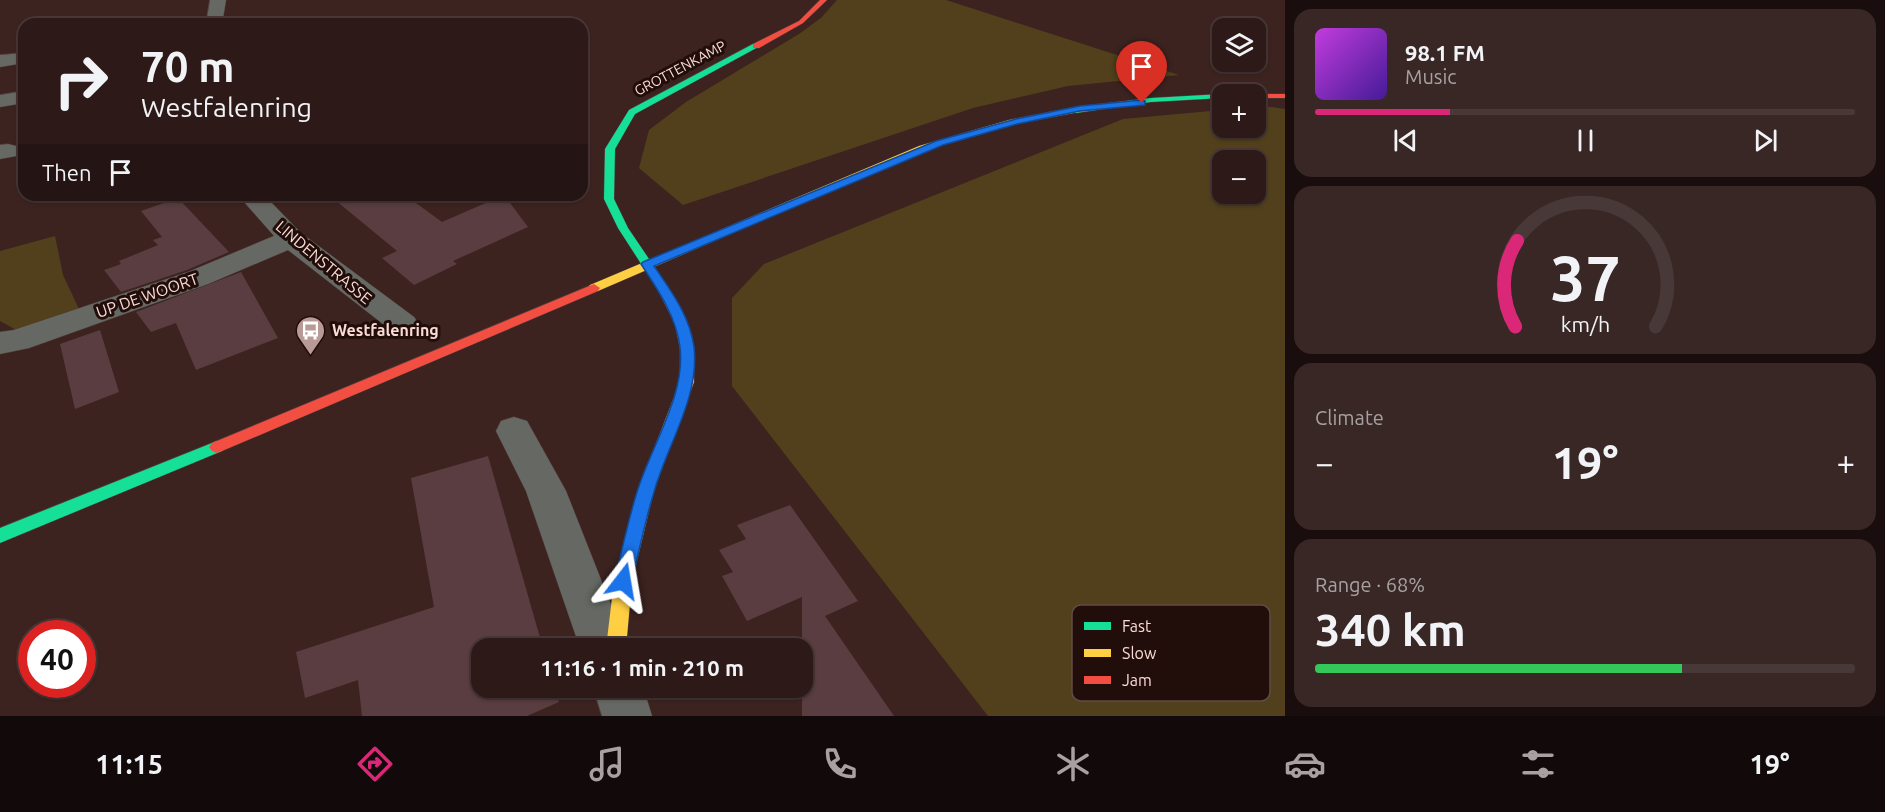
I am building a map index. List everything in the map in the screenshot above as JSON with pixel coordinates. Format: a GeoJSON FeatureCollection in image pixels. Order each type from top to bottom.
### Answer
{"type":"FeatureCollection","features":[{"type":"Feature","properties":{"kind":"main road","name":"GROTTENKAMP"},"geometry":{"type":"LineString","coordinates":[[617,638],[623,581],[646,490],[687,382],[687,348],[681,324],[672,303],[623,228],[609,200],[610,149],[632,112],[801,22],[824,0]]}},
{"type":"Feature","properties":{"kind":"main road"},"geometry":{"type":"LineString","coordinates":[[1266,96],[1285,96]]}},
{"type":"Feature","properties":{"kind":"main road"},"geometry":{"type":"LineString","coordinates":[[0,536],[328,402],[647,264],[939,143],[1016,121],[1080,109],[1212,97]]}},
{"type":"Feature","properties":{"kind":"street"},"geometry":{"type":"LineString","coordinates":[[215,18],[218,0]]}},
{"type":"Feature","properties":{"kind":"street"},"geometry":{"type":"LineString","coordinates":[[0,61],[18,59]]}},
{"type":"Feature","properties":{"kind":"street"},"geometry":{"type":"LineString","coordinates":[[0,101],[18,98]]}},
{"type":"Feature","properties":{"kind":"street","name":"LINDENSTRASSE"},"geometry":{"type":"LineString","coordinates":[[256,201],[291,239],[403,324]]}},
{"type":"Feature","properties":{"kind":"street","name":"UP DE WOORT"},"geometry":{"type":"LineString","coordinates":[[0,343],[18,340],[198,278],[291,239]]}},
{"type":"Feature","properties":{"kind":"street"},"geometry":{"type":"LineString","coordinates":[[514,432],[546,491],[600,638]]}},
{"type":"Feature","properties":{"kind":"street"},"geometry":{"type":"LineString","coordinates":[[621,698],[627,716]]}},
{"type":"Feature","properties":{"kind":"shaded area"},"geometry":{"type":"Polygon","coordinates":[[[837,0],[946,0],[1179,75],[1068,86],[973,108],[683,205],[639,168],[649,130],[686,102],[799,34],[821,18],[837,0]]]}},
{"type":"Feature","properties":{"kind":"shaded area"},"geometry":{"type":"Polygon","coordinates":[[[1266,106],[1285,109],[1285,716],[988,716],[732,386],[732,298],[764,264],[1123,119],[1212,111],[1212,138],[1266,138],[1266,106]]]}},
{"type":"Feature","properties":{"kind":"shaded area"},"geometry":{"type":"Polygon","coordinates":[[[55,236],[63,275],[79,309],[18,331],[0,321],[0,251],[55,236]]]}},
{"type":"Feature","properties":{"kind":"building"},"geometry":{"type":"Polygon","coordinates":[[[169,201],[181,201],[229,252],[187,270],[121,292],[104,270],[121,264],[119,261],[158,245],[153,240],[162,237],[141,211],[169,201]]]}},
{"type":"Feature","properties":{"kind":"building"},"geometry":{"type":"Polygon","coordinates":[[[336,201],[413,201],[442,222],[490,201],[508,201],[528,227],[453,261],[457,264],[414,285],[382,258],[397,251],[336,201]]]}},
{"type":"Feature","properties":{"kind":"building"},"geometry":{"type":"Polygon","coordinates":[[[241,272],[278,338],[196,370],[176,323],[151,332],[136,312],[241,272]]]}},
{"type":"Feature","properties":{"kind":"building"},"geometry":{"type":"Polygon","coordinates":[[[100,330],[119,392],[75,409],[60,344],[100,330]]]}},
{"type":"Feature","properties":{"kind":"building"},"geometry":{"type":"Polygon","coordinates":[[[488,456],[540,638],[471,638],[471,698],[558,698],[559,702],[527,716],[362,716],[358,680],[305,698],[296,652],[434,607],[411,478],[488,456]]]}},
{"type":"Feature","properties":{"kind":"building"},"geometry":{"type":"Polygon","coordinates":[[[790,505],[858,601],[825,616],[894,716],[802,716],[802,698],[813,698],[813,638],[802,638],[802,597],[747,621],[722,576],[733,572],[719,550],[746,539],[737,525],[790,505]]]}},
{"type":"Feature","properties":{"kind":"traffic: fast"},"geometry":{"type":"LineString","coordinates":[[664,290],[623,228],[609,199],[610,149],[632,112],[756,46]]}},
{"type":"Feature","properties":{"kind":"traffic: fast"},"geometry":{"type":"LineString","coordinates":[[1076,110],[1151,100],[1212,97]]}},
{"type":"Feature","properties":{"kind":"traffic: fast"},"geometry":{"type":"LineString","coordinates":[[0,536],[217,447]]}},
{"type":"Feature","properties":{"kind":"traffic: slow"},"geometry":{"type":"LineString","coordinates":[[594,288],[922,148],[1009,123],[1076,110]]}},
{"type":"Feature","properties":{"kind":"traffic: slow"},"geometry":{"type":"LineString","coordinates":[[617,638],[623,581],[646,490],[687,382],[687,348],[681,324],[664,290]]}},
{"type":"Feature","properties":{"kind":"traffic: jam"},"geometry":{"type":"LineString","coordinates":[[756,46],[801,22],[824,0]]}},
{"type":"Feature","properties":{"kind":"traffic: jam"},"geometry":{"type":"LineString","coordinates":[[1266,96],[1285,96]]}},
{"type":"Feature","properties":{"kind":"traffic: jam"},"geometry":{"type":"LineString","coordinates":[[217,447],[594,288]]}},
{"type":"Feature","properties":{"kind":"place","name":"Westfalenring"},"geometry":{"type":"Point","coordinates":[311,356]}},
{"type":"Feature","properties":{"kind":"route"},"geometry":{"type":"LineString","coordinates":[[623,581],[646,490],[687,382],[687,348],[681,324],[672,303],[647,264],[939,143],[1016,121],[1080,109],[1142,103]]}}]}
